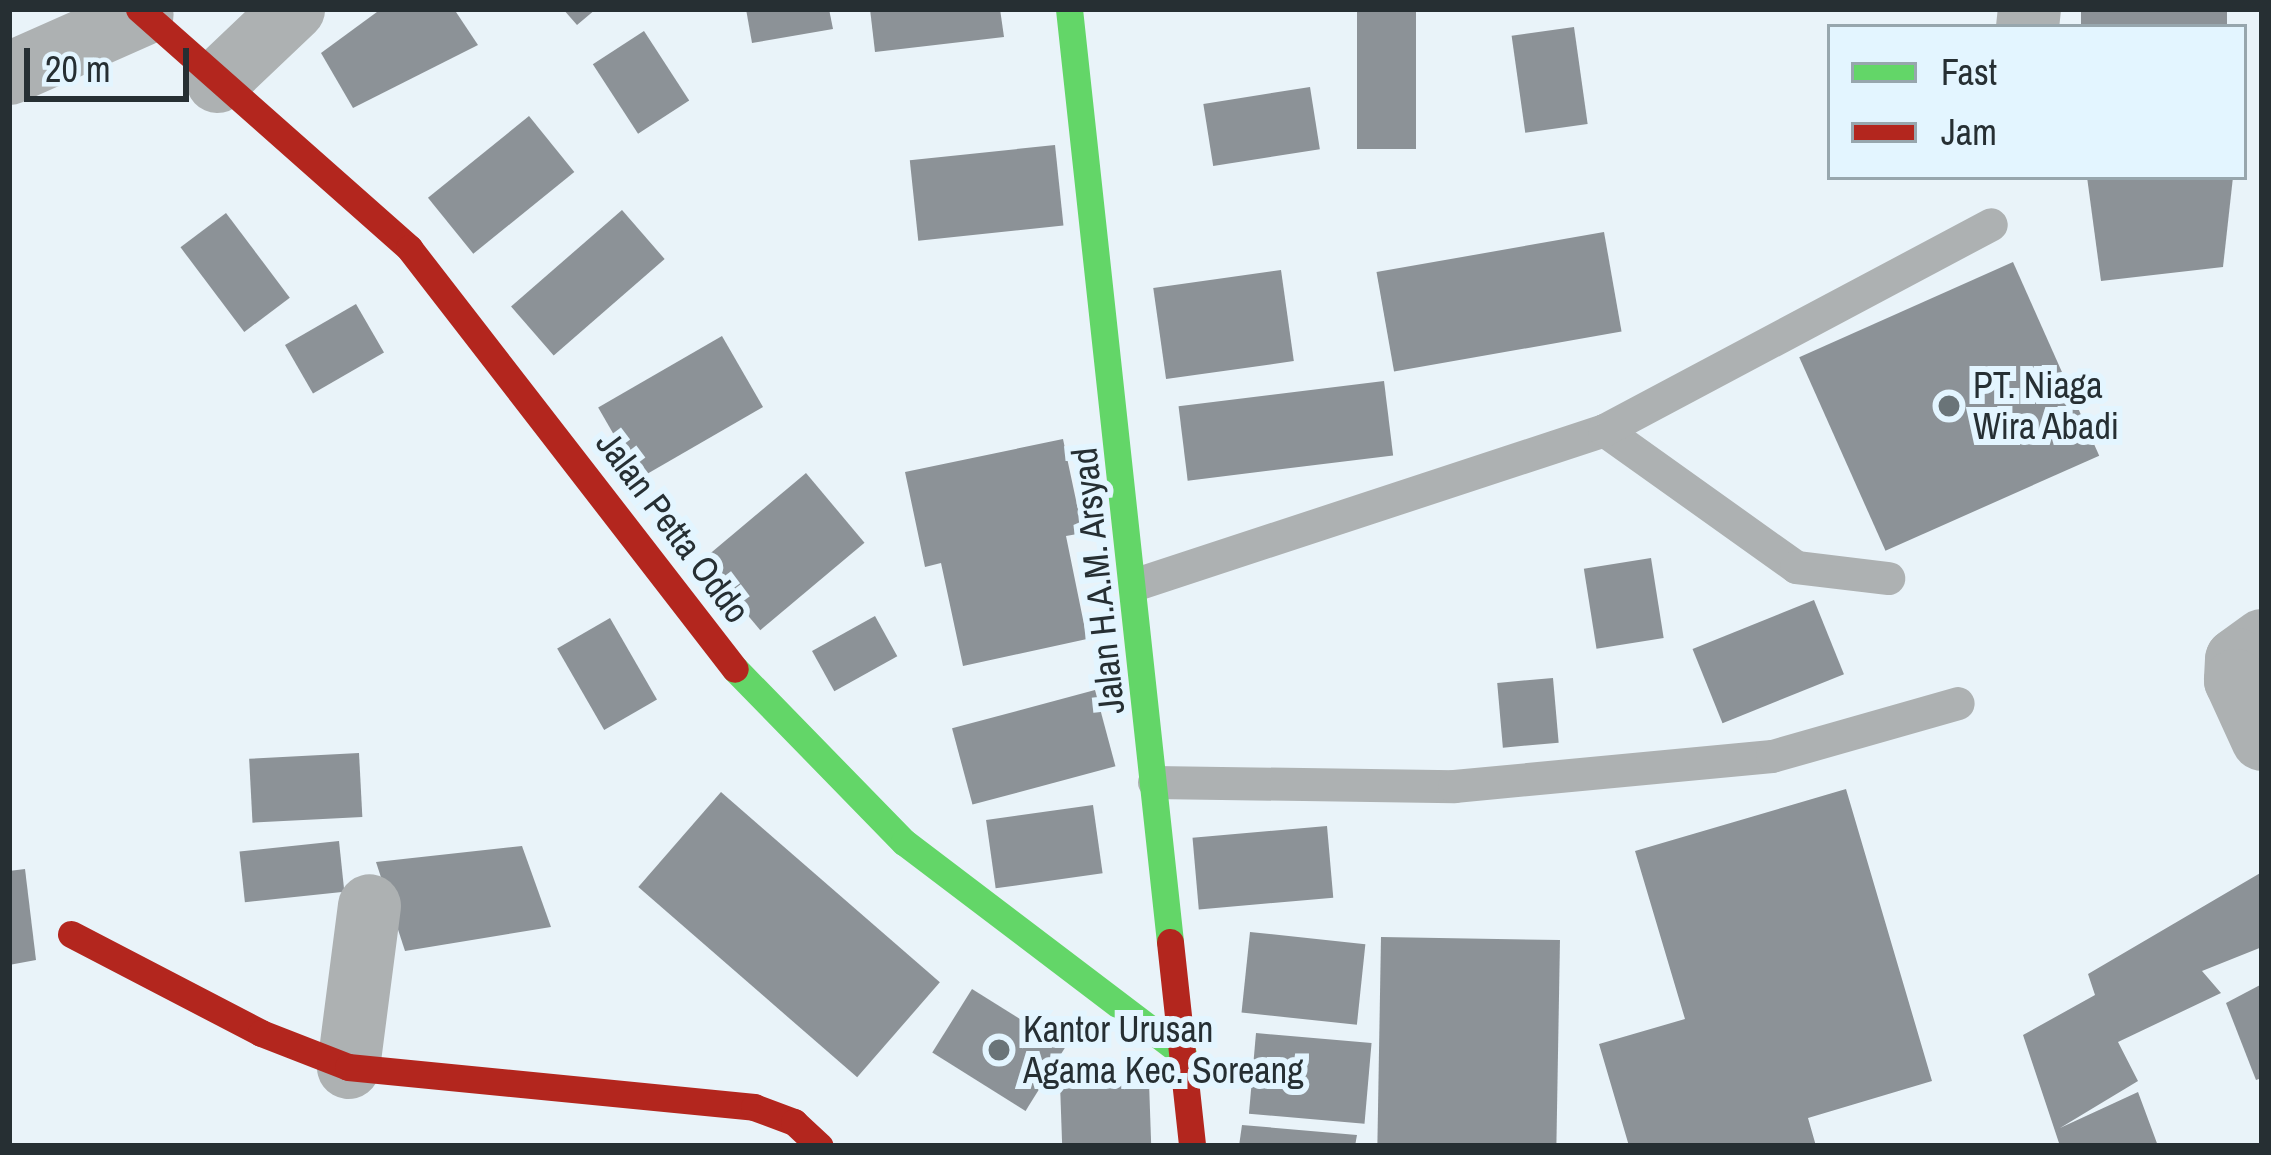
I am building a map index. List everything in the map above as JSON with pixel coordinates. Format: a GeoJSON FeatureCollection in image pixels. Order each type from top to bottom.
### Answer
{"type":"FeatureCollection","features":[{"type":"Feature","properties":{"kind":"main road","name":"Jalan H.A.M. Arsyad"},"geometry":{"type":"LineString","coordinates":[[1069,9],[1136,584],[1192,1146]]}},
{"type":"Feature","properties":{"kind":"main road","name":"Jalan Petta Oddo"},"geometry":{"type":"LineString","coordinates":[[141,12],[409,248],[741,676],[904,842],[1183,1054]]}},
{"type":"Feature","properties":{"kind":"main road"},"geometry":{"type":"LineString","coordinates":[[71,934],[261,1033],[348,1067],[754,1107],[794,1122],[820,1146]]}},
{"type":"Feature","properties":{"kind":"street"},"geometry":{"type":"LineString","coordinates":[[217,81],[293,9]]}},
{"type":"Feature","properties":{"kind":"street"},"geometry":{"type":"LineString","coordinates":[[9,73],[141,12]]}},
{"type":"Feature","properties":{"kind":"street"},"geometry":{"type":"LineString","coordinates":[[2262,640],[2236,659],[2236,680],[2262,740]]}},
{"type":"Feature","properties":{"kind":"street"},"geometry":{"type":"LineString","coordinates":[[348,1067],[369,905]]}},
{"type":"Feature","properties":{"kind":"lane"},"geometry":{"type":"LineString","coordinates":[[1136,584],[1604,430],[1991,224]]}},
{"type":"Feature","properties":{"kind":"lane"},"geometry":{"type":"LineString","coordinates":[[1604,430],[1796,567],[1888,578]]}},
{"type":"Feature","properties":{"kind":"lane"},"geometry":{"type":"LineString","coordinates":[[1154,782],[1454,786],[1772,756],[1958,704]]}},
{"type":"Feature","properties":{"kind":"building"},"geometry":{"type":"Polygon","coordinates":[[[381,9],[454,9],[478,45],[353,108],[321,53],[381,9]]]}},
{"type":"Feature","properties":{"kind":"building"},"geometry":{"type":"Polygon","coordinates":[[[563,9],[596,9],[577,25],[563,9]]]}},
{"type":"Feature","properties":{"kind":"building"},"geometry":{"type":"Polygon","coordinates":[[[746,9],[829,9],[833,29],[752,43],[746,9]]]}},
{"type":"Feature","properties":{"kind":"building"},"geometry":{"type":"Polygon","coordinates":[[[870,9],[1000,9],[1004,37],[875,52],[870,9]]]}},
{"type":"Feature","properties":{"kind":"building"},"geometry":{"type":"Polygon","coordinates":[[[1357,9],[1416,9],[1416,149],[1357,149],[1357,9]]]}},
{"type":"Feature","properties":{"kind":"building"},"geometry":{"type":"Polygon","coordinates":[[[2081,9],[2227,9],[2227,24],[2081,24],[2081,9]]]}},
{"type":"Feature","properties":{"kind":"building"},"geometry":{"type":"Polygon","coordinates":[[[1574,27],[1588,124],[1525,133],[1512,36],[1574,27]]]}},
{"type":"Feature","properties":{"kind":"building"},"geometry":{"type":"Polygon","coordinates":[[[644,31],[689,101],[638,134],[593,64],[644,31]]]}},
{"type":"Feature","properties":{"kind":"building"},"geometry":{"type":"Polygon","coordinates":[[[1310,87],[1320,149],[1213,166],[1203,104],[1310,87]]]}},
{"type":"Feature","properties":{"kind":"building"},"geometry":{"type":"Polygon","coordinates":[[[529,116],[574,172],[473,254],[428,198],[529,116]]]}},
{"type":"Feature","properties":{"kind":"building"},"geometry":{"type":"Polygon","coordinates":[[[1055,145],[1063,226],[918,241],[910,160],[1055,145]]]}},
{"type":"Feature","properties":{"kind":"building"},"geometry":{"type":"Polygon","coordinates":[[[2087,180],[2233,180],[2223,267],[2101,281],[2087,180]]]}},
{"type":"Feature","properties":{"kind":"building"},"geometry":{"type":"Polygon","coordinates":[[[622,210],[665,259],[554,355],[511,306],[622,210]]]}},
{"type":"Feature","properties":{"kind":"building"},"geometry":{"type":"Polygon","coordinates":[[[226,213],[290,298],[244,332],[180,247],[226,213]]]}},
{"type":"Feature","properties":{"kind":"building"},"geometry":{"type":"Polygon","coordinates":[[[1604,232],[1622,331],[1394,372],[1377,272],[1604,232]]]}},
{"type":"Feature","properties":{"kind":"building","name":"PT. Niaga Wira Abadi"},"geometry":{"type":"Polygon","coordinates":[[[2013,262],[2099,456],[1885,551],[1799,357],[2013,262]]]}},
{"type":"Feature","properties":{"kind":"building"},"geometry":{"type":"Polygon","coordinates":[[[1281,270],[1294,361],[1166,379],[1153,288],[1281,270]]]}},
{"type":"Feature","properties":{"kind":"building"},"geometry":{"type":"Polygon","coordinates":[[[356,304],[384,352],[313,393],[285,345],[356,304]]]}},
{"type":"Feature","properties":{"kind":"building"},"geometry":{"type":"Polygon","coordinates":[[[722,336],[763,407],[639,479],[598,408],[722,336]]]}},
{"type":"Feature","properties":{"kind":"building"},"geometry":{"type":"Polygon","coordinates":[[[1384,381],[1393,455],[1188,481],[1179,406],[1384,381]]]}},
{"type":"Feature","properties":{"kind":"building"},"geometry":{"type":"Polygon","coordinates":[[[1063,439],[1083,533],[1066,536],[1087,639],[963,666],[941,563],[925,567],[905,472],[1063,439]]]}},
{"type":"Feature","properties":{"kind":"building"},"geometry":{"type":"Polygon","coordinates":[[[806,473],[864,543],[760,630],[702,560],[806,473]]]}},
{"type":"Feature","properties":{"kind":"building"},"geometry":{"type":"Polygon","coordinates":[[[1651,558],[1664,638],[1597,649],[1584,569],[1651,558]]]}},
{"type":"Feature","properties":{"kind":"building"},"geometry":{"type":"Polygon","coordinates":[[[1814,600],[1844,674],[1723,723],[1693,649],[1814,600]]]}},
{"type":"Feature","properties":{"kind":"building"},"geometry":{"type":"Polygon","coordinates":[[[875,616],[897,656],[834,691],[812,651],[875,616]]]}},
{"type":"Feature","properties":{"kind":"building"},"geometry":{"type":"Polygon","coordinates":[[[610,618],[657,699],[604,730],[557,648],[610,618]]]}},
{"type":"Feature","properties":{"kind":"building"},"geometry":{"type":"Polygon","coordinates":[[[1553,678],[1559,743],[1503,748],[1497,683],[1553,678]]]}},
{"type":"Feature","properties":{"kind":"building"},"geometry":{"type":"Polygon","coordinates":[[[1095,690],[1115,766],[972,805],[952,728],[1095,690]]]}},
{"type":"Feature","properties":{"kind":"building"},"geometry":{"type":"Polygon","coordinates":[[[359,753],[362,817],[253,823],[249,759],[359,753]]]}},
{"type":"Feature","properties":{"kind":"building"},"geometry":{"type":"Polygon","coordinates":[[[1846,789],[1932,1081],[1808,1118],[1816,1146],[1629,1146],[1599,1044],[1685,1019],[1635,851],[1846,789]]]}},
{"type":"Feature","properties":{"kind":"building"},"geometry":{"type":"Polygon","coordinates":[[[721,792],[940,982],[857,1077],[638,887],[721,792]]]}},
{"type":"Feature","properties":{"kind":"building"},"geometry":{"type":"Polygon","coordinates":[[[1093,805],[1103,873],[996,888],[986,820],[1093,805]]]}},
{"type":"Feature","properties":{"kind":"building"},"geometry":{"type":"Polygon","coordinates":[[[1327,826],[1333,898],[1199,909],[1193,838],[1327,826]]]}},
{"type":"Feature","properties":{"kind":"building"},"geometry":{"type":"Polygon","coordinates":[[[339,841],[344,892],[245,902],[240,851],[339,841]]]}},
{"type":"Feature","properties":{"kind":"building"},"geometry":{"type":"Polygon","coordinates":[[[522,846],[551,927],[405,951],[376,862],[522,846]]]}},
{"type":"Feature","properties":{"kind":"building"},"geometry":{"type":"Polygon","coordinates":[[[25,869],[36,960],[9,965],[9,871],[25,869]]]}},
{"type":"Feature","properties":{"kind":"building"},"geometry":{"type":"Polygon","coordinates":[[[2262,872],[2262,947],[2202,971],[2221,993],[2118,1042],[2138,1081],[2060,1128],[2138,1092],[2158,1146],[2060,1146],[2023,1035],[2095,995],[2088,974],[2262,872]]]}},
{"type":"Feature","properties":{"kind":"building"},"geometry":{"type":"Polygon","coordinates":[[[1250,932],[1365,944],[1357,1025],[1242,1013],[1250,932]]]}},
{"type":"Feature","properties":{"kind":"building"},"geometry":{"type":"Polygon","coordinates":[[[1381,937],[1560,940],[1556,1146],[1377,1146],[1381,937]]]}},
{"type":"Feature","properties":{"kind":"building"},"geometry":{"type":"Polygon","coordinates":[[[2262,984],[2262,1078],[2256,1080],[2226,1003],[2262,984]]]}},
{"type":"Feature","properties":{"kind":"building","name":"Kantor Urusan Agama Kec. Soreang"},"geometry":{"type":"Polygon","coordinates":[[[972,989],[1065,1047],[1026,1111],[932,1053],[972,989]]]}},
{"type":"Feature","properties":{"kind":"building"},"geometry":{"type":"Polygon","coordinates":[[[1256,1033],[1372,1043],[1364,1124],[1249,1114],[1256,1033]]]}},
{"type":"Feature","properties":{"kind":"building"},"geometry":{"type":"Polygon","coordinates":[[[1149,1082],[1151,1146],[1062,1146],[1060,1085],[1149,1082]]]}},
{"type":"Feature","properties":{"kind":"building"},"geometry":{"type":"Polygon","coordinates":[[[1242,1125],[1357,1135],[1355,1146],[1239,1146],[1242,1125]]]}},
{"type":"Feature","properties":{"kind":"traffic: fast"},"geometry":{"type":"LineString","coordinates":[[1069,9],[1170,942]]}},
{"type":"Feature","properties":{"kind":"traffic: fast"},"geometry":{"type":"LineString","coordinates":[[735,669],[904,842],[1183,1054]]}},
{"type":"Feature","properties":{"kind":"traffic: jam"},"geometry":{"type":"LineString","coordinates":[[139,9],[409,248],[735,669]]}},
{"type":"Feature","properties":{"kind":"traffic: jam"},"geometry":{"type":"LineString","coordinates":[[71,934],[261,1033],[348,1067],[754,1107],[794,1122],[820,1146]]}},
{"type":"Feature","properties":{"kind":"traffic: jam"},"geometry":{"type":"LineString","coordinates":[[1170,942],[1192,1146]]}},
{"type":"Feature","properties":{"kind":"place","name":"PT. Niaga Wira Abadi"},"geometry":{"type":"Point","coordinates":[1949,406]}},
{"type":"Feature","properties":{"kind":"place","name":"Kantor Urusan Agama Kec. Soreang"},"geometry":{"type":"Point","coordinates":[999,1050]}}]}
